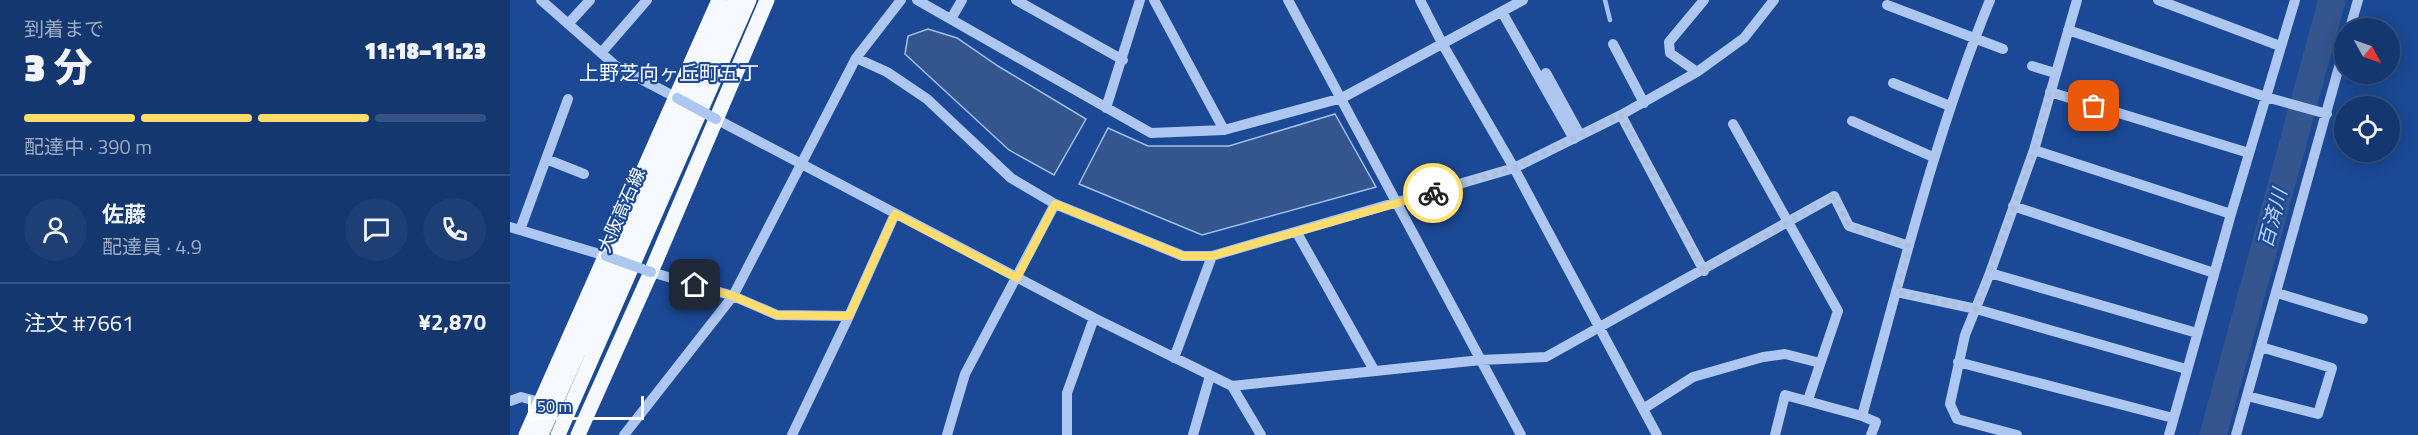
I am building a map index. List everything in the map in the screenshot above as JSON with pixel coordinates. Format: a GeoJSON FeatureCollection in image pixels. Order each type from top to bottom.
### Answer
{"type":"FeatureCollection","features":[{"type":"Feature","properties":{"kind":"main road"},"geometry":{"type":"LineString","coordinates":[[526,435],[719,0]]}},
{"type":"Feature","properties":{"kind":"main road","name":"大阪高石線"},"geometry":{"type":"LineString","coordinates":[[541,435],[735,0]]}},
{"type":"Feature","properties":{"kind":"main road","name":"大阪高石線"},"geometry":{"type":"LineString","coordinates":[[558,435],[749,0]]}},
{"type":"Feature","properties":{"kind":"main road"},"geometry":{"type":"LineString","coordinates":[[578,435],[651,272],[767,0]]}},
{"type":"Feature","properties":{"kind":"street"},"geometry":{"type":"LineString","coordinates":[[541,0],[616,66],[1017,278],[1232,386],[1481,360],[1546,357],[1704,271],[1834,196],[1849,226],[1909,246]]}},
{"type":"Feature","properties":{"kind":"street"},"geometry":{"type":"LineString","coordinates":[[568,24],[590,0]]}},
{"type":"Feature","properties":{"kind":"street"},"geometry":{"type":"LineString","coordinates":[[601,53],[647,0]]}},
{"type":"Feature","properties":{"kind":"street"},"geometry":{"type":"LineString","coordinates":[[624,435],[733,296],[799,164],[856,58],[901,0]]}},
{"type":"Feature","properties":{"kind":"street"},"geometry":{"type":"LineString","coordinates":[[917,0],[1151,134],[1224,130],[1342,98],[1523,0]]}},
{"type":"Feature","properties":{"kind":"street"},"geometry":{"type":"LineString","coordinates":[[951,19],[962,0]]}},
{"type":"Feature","properties":{"kind":"street"},"geometry":{"type":"LineString","coordinates":[[1016,0],[1122,60]]}},
{"type":"Feature","properties":{"kind":"street"},"geometry":{"type":"LineString","coordinates":[[1106,108],[1140,0]]}},
{"type":"Feature","properties":{"kind":"street"},"geometry":{"type":"LineString","coordinates":[[1154,0],[1224,130]]}},
{"type":"Feature","properties":{"kind":"street"},"geometry":{"type":"LineString","coordinates":[[1288,0],[1521,435]]}},
{"type":"Feature","properties":{"kind":"street"},"geometry":{"type":"LineString","coordinates":[[1420,0],[1443,45],[1514,168],[1657,435]]}},
{"type":"Feature","properties":{"kind":"street"},"geometry":{"type":"LineString","coordinates":[[1697,72],[1670,53],[1669,42],[1704,0]]}},
{"type":"Feature","properties":{"kind":"street"},"geometry":{"type":"LineString","coordinates":[[856,58],[887,72],[927,99],[1011,178],[1055,204],[1183,256],[1212,256],[1514,168],[1644,103],[1697,72],[1744,38],[1774,0]]}},
{"type":"Feature","properties":{"kind":"street"},"geometry":{"type":"LineString","coordinates":[[1862,416],[1933,157],[1990,0]]}},
{"type":"Feature","properties":{"kind":"street"},"geometry":{"type":"LineString","coordinates":[[2017,435],[1957,419],[1950,404],[1965,335],[2034,150],[2077,0]]}},
{"type":"Feature","properties":{"kind":"street"},"geometry":{"type":"LineString","coordinates":[[2158,0],[2280,46]]}},
{"type":"Feature","properties":{"kind":"street"},"geometry":{"type":"LineString","coordinates":[[2169,435],[2249,153],[2270,98],[2280,46],[2295,0]]}},
{"type":"Feature","properties":{"kind":"street"},"geometry":{"type":"LineString","coordinates":[[2353,18],[2358,0]]}},
{"type":"Feature","properties":{"kind":"street"},"geometry":{"type":"LineString","coordinates":[[1887,5],[2003,49]]}},
{"type":"Feature","properties":{"kind":"street"},"geometry":{"type":"LineString","coordinates":[[1502,12],[1577,137]]}},
{"type":"Feature","properties":{"kind":"street"},"geometry":{"type":"LineString","coordinates":[[2068,30],[2270,98],[2324,113]]}},
{"type":"Feature","properties":{"kind":"street"},"geometry":{"type":"LineString","coordinates":[[1613,44],[1644,103]]}},
{"type":"Feature","properties":{"kind":"street"},"geometry":{"type":"LineString","coordinates":[[2032,66],[2055,73]]}},
{"type":"Feature","properties":{"kind":"street"},"geometry":{"type":"LineString","coordinates":[[1546,73],[1577,137]]}},
{"type":"Feature","properties":{"kind":"street"},"geometry":{"type":"LineString","coordinates":[[2236,435],[2334,81]]}},
{"type":"Feature","properties":{"kind":"street"},"geometry":{"type":"LineString","coordinates":[[1893,83],[1950,106]]}},
{"type":"Feature","properties":{"kind":"street"},"geometry":{"type":"LineString","coordinates":[[2050,92],[2249,153]]}},
{"type":"Feature","properties":{"kind":"street"},"geometry":{"type":"LineString","coordinates":[[568,99],[546,159],[515,229],[733,296],[777,315],[849,316]]}},
{"type":"Feature","properties":{"kind":"street"},"geometry":{"type":"LineString","coordinates":[[1621,115],[1704,271]]}},
{"type":"Feature","properties":{"kind":"street"},"geometry":{"type":"LineString","coordinates":[[1852,121],[1933,157]]}},
{"type":"Feature","properties":{"kind":"street"},"geometry":{"type":"LineString","coordinates":[[1733,124],[1838,311],[1808,400]]}},
{"type":"Feature","properties":{"kind":"street"},"geometry":{"type":"LineString","coordinates":[[2034,150],[2231,214]]}},
{"type":"Feature","properties":{"kind":"street"},"geometry":{"type":"LineString","coordinates":[[546,159],[584,174]]}},
{"type":"Feature","properties":{"kind":"street"},"geometry":{"type":"LineString","coordinates":[[947,435],[965,374],[1055,204]]}},
{"type":"Feature","properties":{"kind":"street"},"geometry":{"type":"LineString","coordinates":[[2013,206],[2214,273]]}},
{"type":"Feature","properties":{"kind":"street"},"geometry":{"type":"LineString","coordinates":[[792,435],[895,214]]}},
{"type":"Feature","properties":{"kind":"street"},"geometry":{"type":"LineString","coordinates":[[1297,233],[1374,370]]}},
{"type":"Feature","properties":{"kind":"street"},"geometry":{"type":"LineString","coordinates":[[1174,358],[1212,256]]}},
{"type":"Feature","properties":{"kind":"street"},"geometry":{"type":"LineString","coordinates":[[1990,273],[2197,333]]}},
{"type":"Feature","properties":{"kind":"street"},"geometry":{"type":"LineString","coordinates":[[1897,292],[1976,309],[2186,369]]}},
{"type":"Feature","properties":{"kind":"street"},"geometry":{"type":"LineString","coordinates":[[2277,293],[2363,319]]}},
{"type":"Feature","properties":{"kind":"street"},"geometry":{"type":"LineString","coordinates":[[1067,435],[1067,393],[1094,318]]}},
{"type":"Feature","properties":{"kind":"street"},"geometry":{"type":"LineString","coordinates":[[2247,396],[2318,414],[2332,368],[2261,348]]}},
{"type":"Feature","properties":{"kind":"street"},"geometry":{"type":"LineString","coordinates":[[1643,408],[1693,377],[1763,357],[1785,354],[1820,363]]}},
{"type":"Feature","properties":{"kind":"street"},"geometry":{"type":"LineString","coordinates":[[1958,362],[2173,418]]}},
{"type":"Feature","properties":{"kind":"street"},"geometry":{"type":"LineString","coordinates":[[1193,435],[1210,376]]}},
{"type":"Feature","properties":{"kind":"street"},"geometry":{"type":"LineString","coordinates":[[1232,386],[1262,435]]}},
{"type":"Feature","properties":{"kind":"street"},"geometry":{"type":"LineString","coordinates":[[1774,435],[1785,395],[1876,422],[1871,435]]}},
{"type":"Feature","properties":{"kind":"street"},"geometry":{"type":"LineString","coordinates":[[510,401],[521,397],[540,402]]}},
{"type":"Feature","properties":{"kind":"water"},"geometry":{"type":"Polygon","coordinates":[[[928,29],[957,38],[998,66],[1086,119],[1054,175],[1009,150],[905,54],[908,36],[928,29]]]}},
{"type":"Feature","properties":{"kind":"water"},"geometry":{"type":"Polygon","coordinates":[[[1335,114],[1376,187],[1202,235],[1079,184],[1108,128],[1148,146],[1229,146],[1335,114]]]}},
{"type":"Feature","properties":{"kind":"waterway"},"geometry":{"type":"LineString","coordinates":[[1605,0],[1610,20]]}},
{"type":"Feature","properties":{"kind":"waterway","name":"百済川"},"geometry":{"type":"LineString","coordinates":[[2213,435],[2332,0]]}},
{"type":"Feature","properties":{"kind":"way so far"},"geometry":{"type":"LineString","coordinates":[[1433,193],[1514,168],[1621,115],[1704,271],[1834,196],[1849,226],[1909,246],[1897,292],[1976,309],[2034,150],[2050,92],[2094,106]]}},
{"type":"Feature","properties":{"kind":"district","name":"上野芝向ヶ丘町五丁"},"geometry":{"type":"Point","coordinates":[669,72]}},
{"type":"Feature","properties":{"kind":"route"},"geometry":{"type":"LineString","coordinates":[[695,285],[733,296],[777,315],[849,316],[895,214],[1017,278],[1055,204],[1183,256],[1212,256],[1433,193]]}}]}
